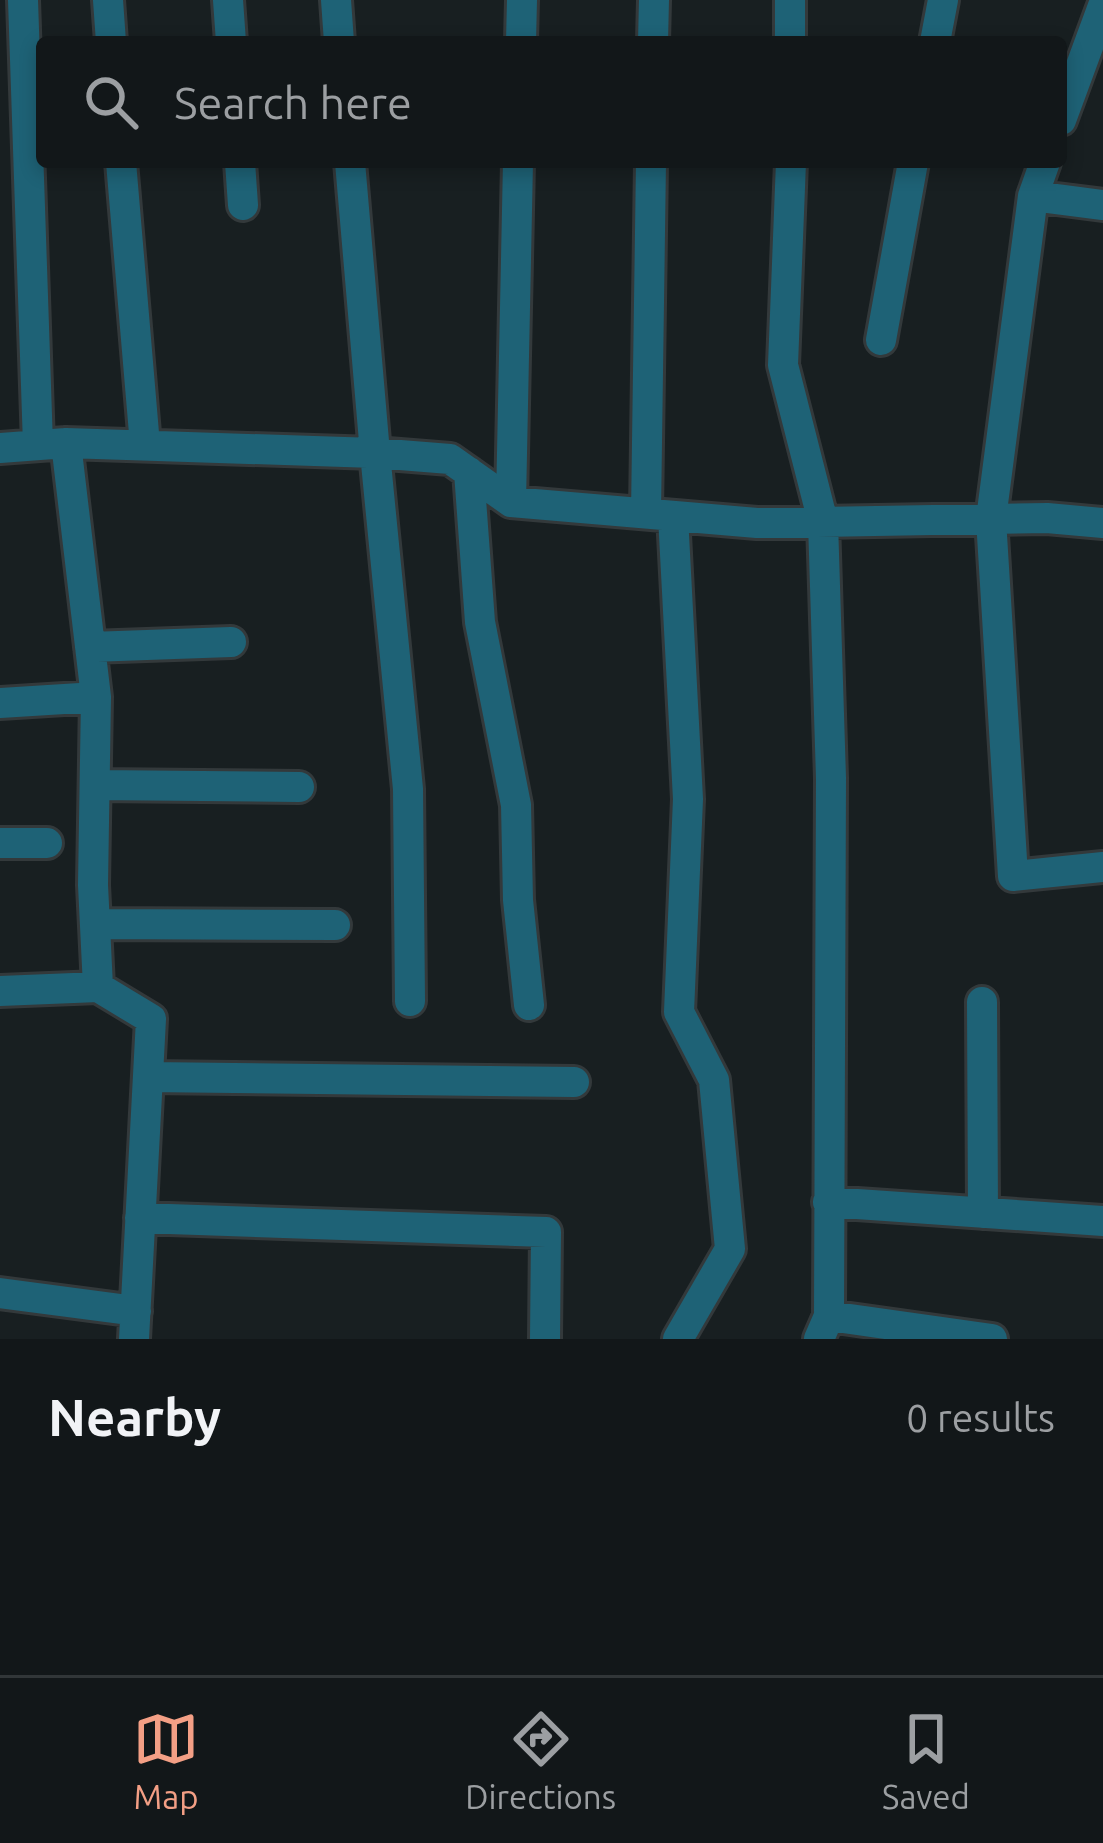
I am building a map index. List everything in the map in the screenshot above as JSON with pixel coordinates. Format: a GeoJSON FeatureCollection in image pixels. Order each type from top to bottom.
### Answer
{"type":"FeatureCollection","features":[{"type":"Feature","properties":{"kind":"street"},"geometry":{"type":"LineString","coordinates":[[22,0],[52,444],[97,697],[98,986]]}},
{"type":"Feature","properties":{"kind":"street"},"geometry":{"type":"LineString","coordinates":[[108,0],[111,36]]}},
{"type":"Feature","properties":{"kind":"street"},"geometry":{"type":"LineString","coordinates":[[228,0],[231,36]]}},
{"type":"Feature","properties":{"kind":"street"},"geometry":{"type":"LineString","coordinates":[[336,0],[339,36]]}},
{"type":"Feature","properties":{"kind":"street"},"geometry":{"type":"LineString","coordinates":[[521,36],[522,0]]}},
{"type":"Feature","properties":{"kind":"street"},"geometry":{"type":"LineString","coordinates":[[653,36],[654,0]]}},
{"type":"Feature","properties":{"kind":"street"},"geometry":{"type":"LineString","coordinates":[[790,0],[790,36]]}},
{"type":"Feature","properties":{"kind":"street"},"geometry":{"type":"LineString","coordinates":[[936,36],[943,0]]}},
{"type":"Feature","properties":{"kind":"street"},"geometry":{"type":"LineString","coordinates":[[1067,104],[1103,6]]}},
{"type":"Feature","properties":{"kind":"street"},"geometry":{"type":"LineString","coordinates":[[122,168],[145,445]]}},
{"type":"Feature","properties":{"kind":"street"},"geometry":{"type":"LineString","coordinates":[[241,168],[244,205]]}},
{"type":"Feature","properties":{"kind":"street"},"geometry":{"type":"LineString","coordinates":[[351,168],[408,789],[410,1001]]}},
{"type":"Feature","properties":{"kind":"street"},"geometry":{"type":"LineString","coordinates":[[512,502],[518,168]]}},
{"type":"Feature","properties":{"kind":"street"},"geometry":{"type":"LineString","coordinates":[[651,168],[660,514],[688,799],[679,1012],[714,1080],[730,1249],[677,1339]]}},
{"type":"Feature","properties":{"kind":"street"},"geometry":{"type":"LineString","coordinates":[[791,168],[783,365],[823,522],[831,778],[824,1328],[992,1339]]}},
{"type":"Feature","properties":{"kind":"street"},"geometry":{"type":"LineString","coordinates":[[881,340],[913,168]]}},
{"type":"Feature","properties":{"kind":"street"},"geometry":{"type":"LineString","coordinates":[[1044,168],[1033,196],[991,519],[1013,876],[1103,868]]}},
{"type":"Feature","properties":{"kind":"street"},"geometry":{"type":"LineString","coordinates":[[1033,196],[1103,205]]}},
{"type":"Feature","properties":{"kind":"street"},"geometry":{"type":"LineString","coordinates":[[0,448],[145,445],[450,459],[512,502],[757,523],[1047,518],[1103,523]]}},
{"type":"Feature","properties":{"kind":"street"},"geometry":{"type":"LineString","coordinates":[[469,472],[481,622],[516,805],[518,900],[529,1005]]}},
{"type":"Feature","properties":{"kind":"street"},"geometry":{"type":"LineString","coordinates":[[90,647],[231,642]]}},
{"type":"Feature","properties":{"kind":"street"},"geometry":{"type":"LineString","coordinates":[[0,703],[97,697]]}},
{"type":"Feature","properties":{"kind":"street"},"geometry":{"type":"LineString","coordinates":[[94,785],[299,788]]}},
{"type":"Feature","properties":{"kind":"street"},"geometry":{"type":"LineString","coordinates":[[0,843],[47,843]]}},
{"type":"Feature","properties":{"kind":"street"},"geometry":{"type":"LineString","coordinates":[[95,924],[335,925]]}},
{"type":"Feature","properties":{"kind":"street"},"geometry":{"type":"LineString","coordinates":[[0,991],[98,986],[152,1018],[135,1325],[0,1293]]}},
{"type":"Feature","properties":{"kind":"street"},"geometry":{"type":"LineString","coordinates":[[982,1002],[983,1213]]}},
{"type":"Feature","properties":{"kind":"street"},"geometry":{"type":"LineString","coordinates":[[148,1077],[574,1082]]}},
{"type":"Feature","properties":{"kind":"street"},"geometry":{"type":"LineString","coordinates":[[828,1202],[1103,1221]]}},
{"type":"Feature","properties":{"kind":"street"},"geometry":{"type":"LineString","coordinates":[[140,1218],[546,1232],[545,1339]]}}]}
